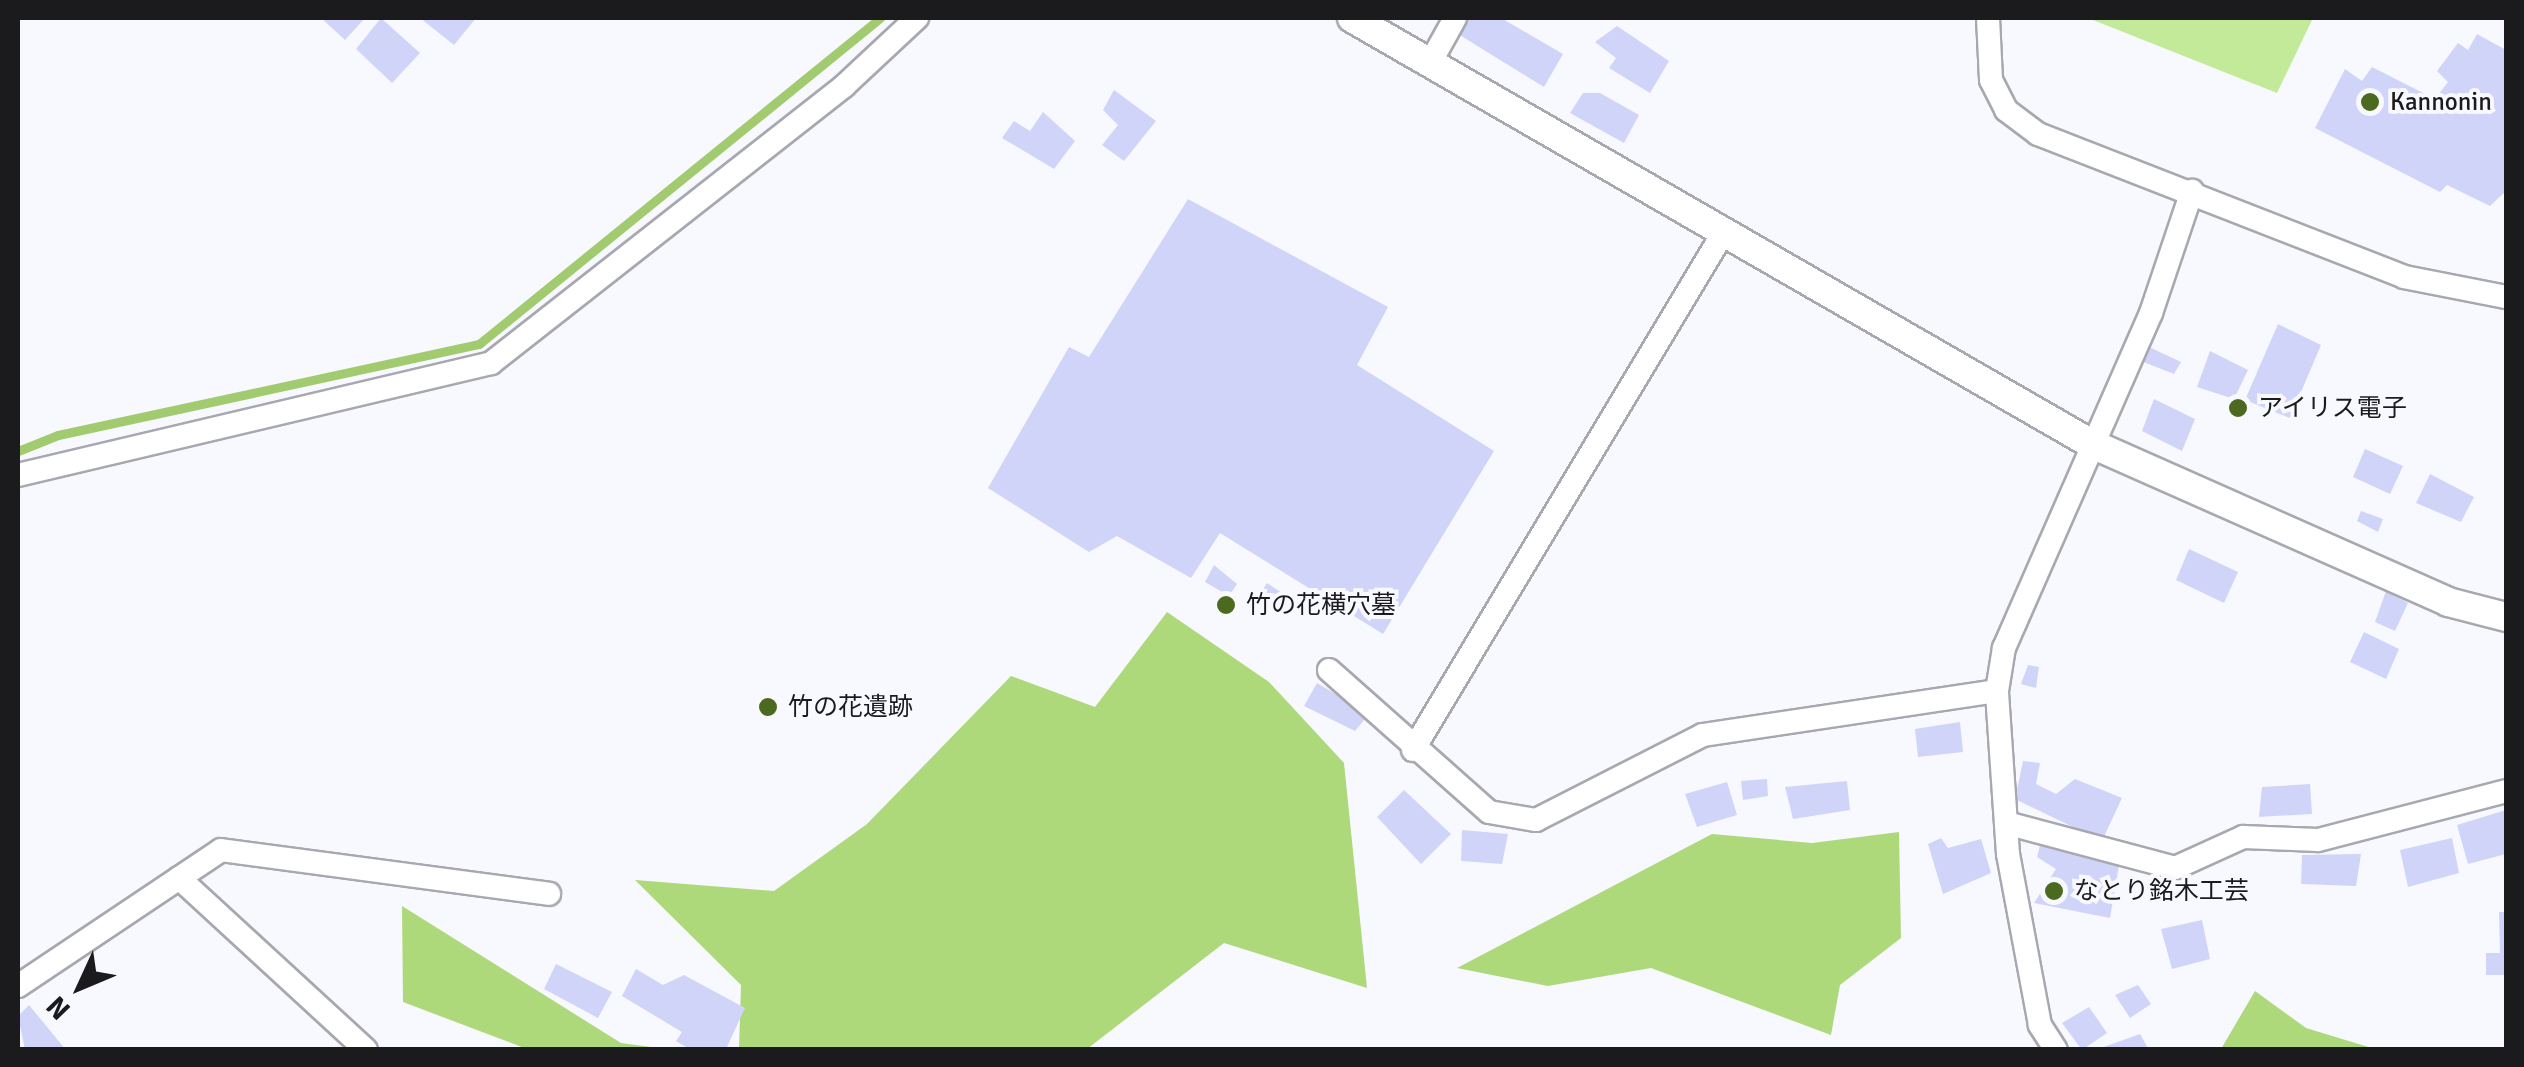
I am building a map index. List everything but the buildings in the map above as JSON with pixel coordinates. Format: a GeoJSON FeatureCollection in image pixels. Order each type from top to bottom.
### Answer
{"type":"FeatureCollection","features":[{"type":"Feature","properties":{"kind":"street"},"geometry":{"type":"LineString","coordinates":[[18,475],[491,363],[844,86],[917,18]]}},
{"type":"Feature","properties":{"kind":"street"},"geometry":{"type":"LineString","coordinates":[[1352,18],[1722,235],[2090,442],[2448,602],[2506,616]]}},
{"type":"Feature","properties":{"kind":"street"},"geometry":{"type":"LineString","coordinates":[[1430,64],[1455,18]]}},
{"type":"Feature","properties":{"kind":"street"},"geometry":{"type":"LineString","coordinates":[[1988,18],[1984,52],[2006,110],[2038,134],[2404,277],[2506,297]]}},
{"type":"Feature","properties":{"kind":"street"},"geometry":{"type":"LineString","coordinates":[[2056,1050],[2040,1025],[2006,823],[1996,691],[2004,648],[2090,442],[2151,313],[2192,191]]}},
{"type":"Feature","properties":{"kind":"street"},"geometry":{"type":"LineString","coordinates":[[1413,750],[1722,235]]}},
{"type":"Feature","properties":{"kind":"street"},"geometry":{"type":"LineString","coordinates":[[1328,670],[1413,750],[1488,812],[1536,820],[1704,735],[1996,691]]}},
{"type":"Feature","properties":{"kind":"street"},"geometry":{"type":"LineString","coordinates":[[2006,823],[2174,868],[2243,837],[2318,840],[2506,791]]}},
{"type":"Feature","properties":{"kind":"street"},"geometry":{"type":"LineString","coordinates":[[18,986],[221,850],[549,894]]}},
{"type":"Feature","properties":{"kind":"street"},"geometry":{"type":"LineString","coordinates":[[179,878],[366,1050]]}},
{"type":"Feature","properties":{"kind":"green space"},"geometry":{"type":"Polygon","coordinates":[[[2088,18],[2313,18],[2277,93],[2088,18]]]}},
{"type":"Feature","properties":{"kind":"green space"},"geometry":{"type":"Polygon","coordinates":[[[1167,612],[1269,682],[1344,763],[1367,988],[1224,943],[1087,1049],[739,1049],[741,985],[635,880],[774,891],[867,824],[1011,676],[1095,707],[1167,612]]]}},
{"type":"Feature","properties":{"kind":"green space"},"geometry":{"type":"Polygon","coordinates":[[[1899,832],[1901,938],[1840,985],[1831,1035],[1651,968],[1548,986],[1457,968],[1712,834],[1812,843],[1899,832]]]}},
{"type":"Feature","properties":{"kind":"green space"},"geometry":{"type":"Polygon","coordinates":[[[402,906],[621,1043],[666,1049],[527,1049],[403,1002],[402,906]]]}},
{"type":"Feature","properties":{"kind":"green space"},"geometry":{"type":"Polygon","coordinates":[[[2255,991],[2306,1028],[2375,1049],[2221,1049],[2255,991]]]}},
{"type":"Feature","properties":{"kind":"waterway"},"geometry":{"type":"LineString","coordinates":[[18,451],[58,435],[479,344],[880,18]]}},
{"type":"Feature","properties":{"kind":"place","name":"Kannonin"},"geometry":{"type":"Point","coordinates":[2370,102]}},
{"type":"Feature","properties":{"kind":"place","name":"アイリス電子"},"geometry":{"type":"Point","coordinates":[2238,408]}},
{"type":"Feature","properties":{"kind":"place","name":"竹の花横穴墓"},"geometry":{"type":"Point","coordinates":[1226,605]}},
{"type":"Feature","properties":{"kind":"place","name":"竹の花遺跡"},"geometry":{"type":"Point","coordinates":[768,707]}},
{"type":"Feature","properties":{"kind":"place","name":"なとり銘木工芸"},"geometry":{"type":"Point","coordinates":[2054,891]}}]}
